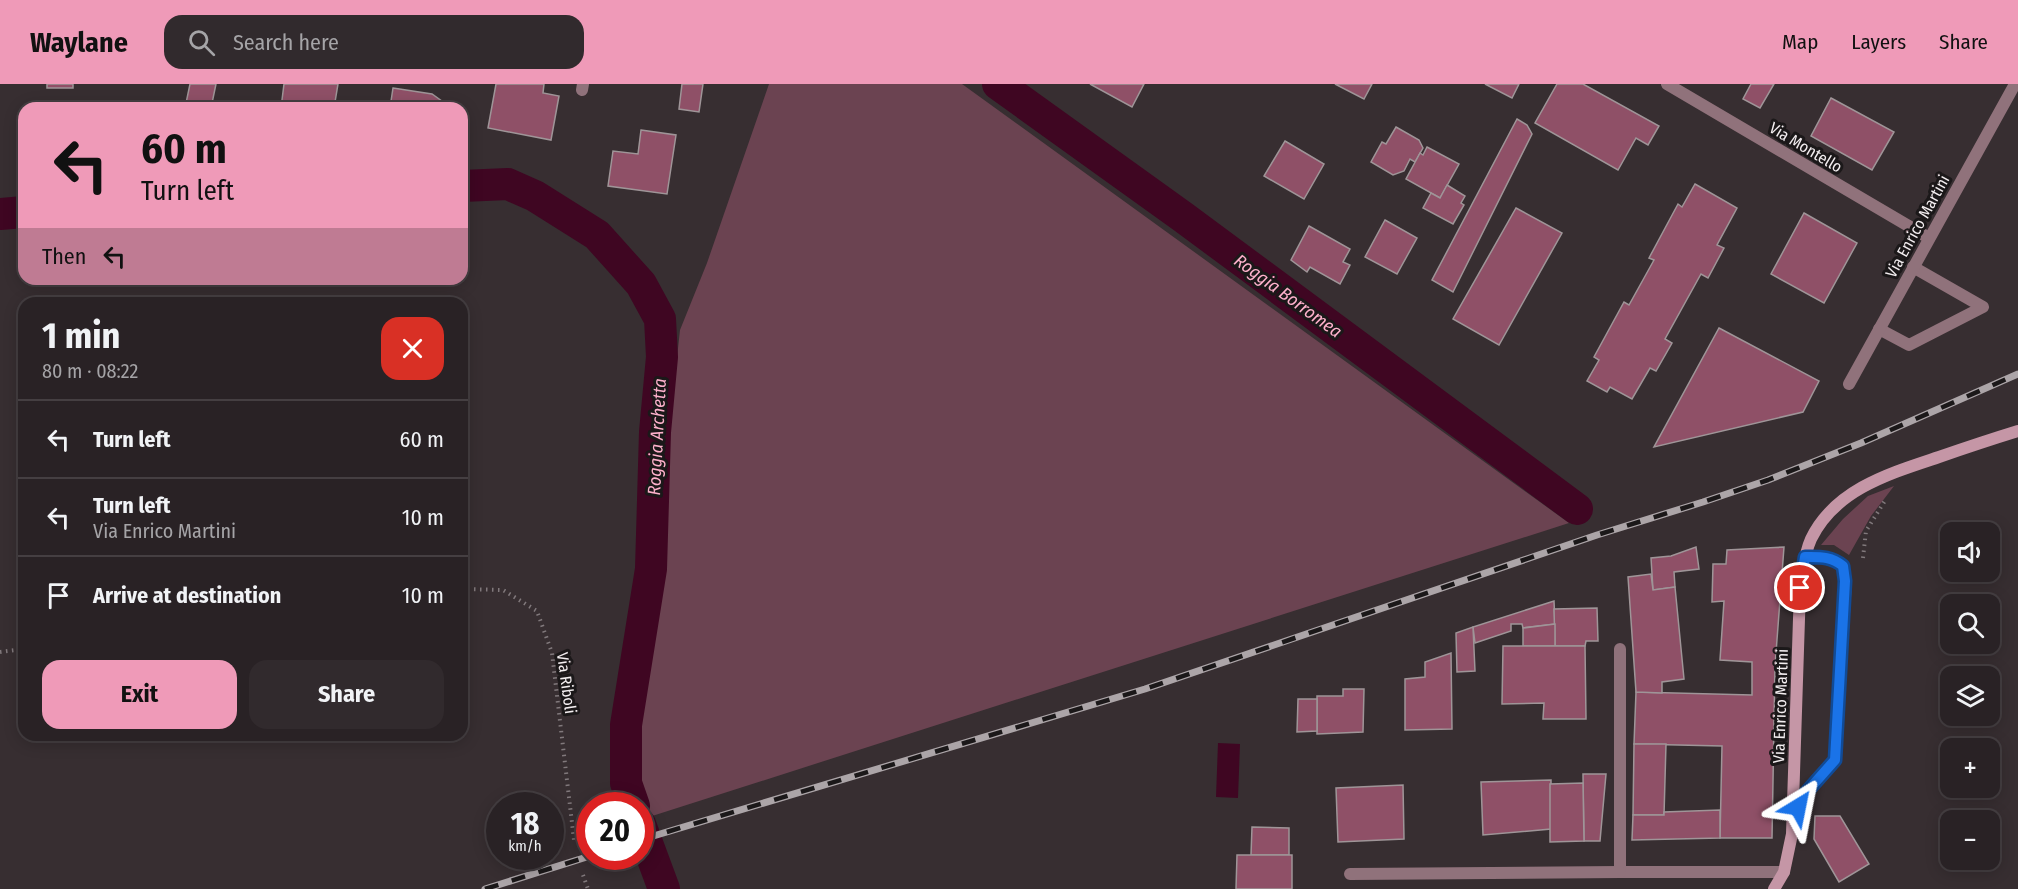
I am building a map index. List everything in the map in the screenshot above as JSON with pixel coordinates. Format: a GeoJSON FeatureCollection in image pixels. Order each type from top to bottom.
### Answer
{"type":"FeatureCollection","features":[{"type":"Feature","properties":{"kind":"street","name":"Via Montello"},"geometry":{"type":"LineString","coordinates":[[1667,84],[1929,238]]}},
{"type":"Feature","properties":{"kind":"street","name":"Via Enrico Martini"},"geometry":{"type":"LineString","coordinates":[[1850,384],[2015,84]]}},
{"type":"Feature","properties":{"kind":"street"},"geometry":{"type":"LineString","coordinates":[[1879,329],[1909,345],[1983,307],[1913,267]]}},
{"type":"Feature","properties":{"kind":"street","name":"Via Enrico Martini"},"geometry":{"type":"LineString","coordinates":[[1774,889],[1784,872],[1792,834],[1800,588],[1811,538],[1831,511],[1859,488],[1887,474],[2018,431]]}},
{"type":"Feature","properties":{"kind":"street"},"geometry":{"type":"LineString","coordinates":[[1792,818],[1804,795],[1835,760],[1845,581],[1843,566],[1835,560],[1826,557],[1805,557]]}},
{"type":"Feature","properties":{"kind":"street"},"geometry":{"type":"LineString","coordinates":[[1620,649],[1620,872]]}},
{"type":"Feature","properties":{"kind":"street"},"geometry":{"type":"LineString","coordinates":[[1350,874],[1784,872]]}},
{"type":"Feature","properties":{"kind":"path"},"geometry":{"type":"LineString","coordinates":[[1862,561],[1866,531],[1888,496]]}},
{"type":"Feature","properties":{"kind":"path","name":"Via Riboli"},"geometry":{"type":"LineString","coordinates":[[468,589],[503,590],[537,612],[552,653],[574,840]]}},
{"type":"Feature","properties":{"kind":"path"},"geometry":{"type":"LineString","coordinates":[[0,652],[18,650]]}},
{"type":"Feature","properties":{"kind":"path"},"geometry":{"type":"LineString","coordinates":[[583,875],[588,889]]}},
{"type":"Feature","properties":{"kind":"shaded area"},"geometry":{"type":"Polygon","coordinates":[[[769,84],[962,84],[1569,523],[654,815],[654,792],[640,792],[639,788],[635,714],[658,574],[663,486],[680,330],[707,263],[769,84]]]}},
{"type":"Feature","properties":{"kind":"shaded area"},"geometry":{"type":"Polygon","coordinates":[[[1894,486],[1871,516],[1849,555],[1834,545],[1821,545],[1843,519],[1868,496],[1894,486]]]}},
{"type":"Feature","properties":{"kind":"shaded area"},"geometry":{"type":"Polygon","coordinates":[[[1218,743],[1240,744],[1238,798],[1216,797],[1218,743]]]}},
{"type":"Feature","properties":{"kind":"building"},"geometry":{"type":"Polygon","coordinates":[[[47,84],[73,84],[73,88],[47,88],[47,84]]]}},
{"type":"Feature","properties":{"kind":"building"},"geometry":{"type":"Polygon","coordinates":[[[190,84],[216,84],[212,102],[186,102],[190,84]]]}},
{"type":"Feature","properties":{"kind":"building"},"geometry":{"type":"Polygon","coordinates":[[[284,84],[338,84],[335,102],[282,102],[284,84]]]}},
{"type":"Feature","properties":{"kind":"building"},"geometry":{"type":"Polygon","coordinates":[[[496,84],[544,84],[543,93],[559,96],[551,140],[488,128],[496,84]]]}},
{"type":"Feature","properties":{"kind":"building"},"geometry":{"type":"Polygon","coordinates":[[[682,84],[703,84],[699,112],[679,109],[682,84]]]}},
{"type":"Feature","properties":{"kind":"building"},"geometry":{"type":"Polygon","coordinates":[[[1090,84],[1144,84],[1132,107],[1090,84]]]}},
{"type":"Feature","properties":{"kind":"building"},"geometry":{"type":"Polygon","coordinates":[[[1335,84],[1372,84],[1364,99],[1335,84]]]}},
{"type":"Feature","properties":{"kind":"building"},"geometry":{"type":"Polygon","coordinates":[[[1485,84],[1519,84],[1512,98],[1485,84]]]}},
{"type":"Feature","properties":{"kind":"building"},"geometry":{"type":"Polygon","coordinates":[[[1557,84],[1583,84],[1659,126],[1648,145],[1636,138],[1618,170],[1535,123],[1557,84]]]}},
{"type":"Feature","properties":{"kind":"building"},"geometry":{"type":"Polygon","coordinates":[[[1751,84],[1774,84],[1760,108],[1743,99],[1751,84]]]}},
{"type":"Feature","properties":{"kind":"building"},"geometry":{"type":"Polygon","coordinates":[[[393,88],[432,94],[443,102],[391,102],[393,88]]]}},
{"type":"Feature","properties":{"kind":"building"},"geometry":{"type":"Polygon","coordinates":[[[1831,98],[1894,132],[1872,170],[1811,136],[1831,98]]]}},
{"type":"Feature","properties":{"kind":"building"},"geometry":{"type":"Polygon","coordinates":[[[1517,119],[1527,125],[1532,134],[1453,292],[1432,280],[1517,119]]]}},
{"type":"Feature","properties":{"kind":"building"},"geometry":{"type":"Polygon","coordinates":[[[1396,127],[1419,140],[1423,148],[1415,162],[1410,159],[1404,171],[1393,175],[1371,162],[1382,142],[1386,144],[1396,127]]]}},
{"type":"Feature","properties":{"kind":"building"},"geometry":{"type":"Polygon","coordinates":[[[641,130],[676,135],[667,194],[608,186],[613,151],[638,154],[641,130]]]}},
{"type":"Feature","properties":{"kind":"building"},"geometry":{"type":"Polygon","coordinates":[[[1285,141],[1324,164],[1304,199],[1264,176],[1285,141]]]}},
{"type":"Feature","properties":{"kind":"building"},"geometry":{"type":"Polygon","coordinates":[[[1427,147],[1459,164],[1440,198],[1406,179],[1420,153],[1423,155],[1427,147]]]}},
{"type":"Feature","properties":{"kind":"building"},"geometry":{"type":"Polygon","coordinates":[[[1695,184],[1737,208],[1717,245],[1724,248],[1708,278],[1701,274],[1665,339],[1672,343],[1656,371],[1650,368],[1632,399],[1610,387],[1607,392],[1587,381],[1599,360],[1594,357],[1624,302],[1629,305],[1654,260],[1649,258],[1678,204],[1682,207],[1695,184]]]}},
{"type":"Feature","properties":{"kind":"building"},"geometry":{"type":"Polygon","coordinates":[[[1447,185],[1465,196],[1461,203],[1464,205],[1453,224],[1423,208],[1431,193],[1440,198],[1447,185]]]}},
{"type":"Feature","properties":{"kind":"building"},"geometry":{"type":"Polygon","coordinates":[[[1516,208],[1562,233],[1499,345],[1453,319],[1516,208]]]}},
{"type":"Feature","properties":{"kind":"building"},"geometry":{"type":"Polygon","coordinates":[[[1804,213],[1857,243],[1824,303],[1771,274],[1804,213]]]}},
{"type":"Feature","properties":{"kind":"building"},"geometry":{"type":"Polygon","coordinates":[[[1385,220],[1417,238],[1397,274],[1365,257],[1385,220]]]}},
{"type":"Feature","properties":{"kind":"building"},"geometry":{"type":"Polygon","coordinates":[[[1309,226],[1350,249],[1343,262],[1350,265],[1340,284],[1310,267],[1307,272],[1291,260],[1309,226]]]}},
{"type":"Feature","properties":{"kind":"building"},"geometry":{"type":"Polygon","coordinates":[[[1719,328],[1819,381],[1803,412],[1654,447],[1719,328]]]}},
{"type":"Feature","properties":{"kind":"building"},"geometry":{"type":"Polygon","coordinates":[[[1696,547],[1699,569],[1674,572],[1675,587],[1653,590],[1651,558],[1671,556],[1696,547]]]}},
{"type":"Feature","properties":{"kind":"building"},"geometry":{"type":"Polygon","coordinates":[[[1784,547],[1775,666],[1772,838],[1720,838],[1722,746],[1634,744],[1636,692],[1752,695],[1752,662],[1720,660],[1724,601],[1712,602],[1713,564],[1726,564],[1727,550],[1784,547]]]}},
{"type":"Feature","properties":{"kind":"building"},"geometry":{"type":"Polygon","coordinates":[[[1651,574],[1653,590],[1675,587],[1684,679],[1662,682],[1662,693],[1636,692],[1628,577],[1651,574]]]}},
{"type":"Feature","properties":{"kind":"building"},"geometry":{"type":"Polygon","coordinates":[[[1554,601],[1555,624],[1523,628],[1522,624],[1511,624],[1511,631],[1475,643],[1473,627],[1554,601]]]}},
{"type":"Feature","properties":{"kind":"building"},"geometry":{"type":"Polygon","coordinates":[[[1597,608],[1598,641],[1586,641],[1585,646],[1555,646],[1554,609],[1597,608]]]}},
{"type":"Feature","properties":{"kind":"building"},"geometry":{"type":"Polygon","coordinates":[[[1555,624],[1555,646],[1523,646],[1523,628],[1555,624]]]}},
{"type":"Feature","properties":{"kind":"building"},"geometry":{"type":"Polygon","coordinates":[[[1473,627],[1475,671],[1457,672],[1456,633],[1473,627]]]}},
{"type":"Feature","properties":{"kind":"building"},"geometry":{"type":"Polygon","coordinates":[[[1503,646],[1585,646],[1586,719],[1543,719],[1544,703],[1502,704],[1503,646]]]}},
{"type":"Feature","properties":{"kind":"building"},"geometry":{"type":"Polygon","coordinates":[[[1451,653],[1452,729],[1405,730],[1405,679],[1425,677],[1425,662],[1451,653]]]}},
{"type":"Feature","properties":{"kind":"building"},"geometry":{"type":"Polygon","coordinates":[[[1343,689],[1364,689],[1363,732],[1317,734],[1317,696],[1343,696],[1343,689]]]}},
{"type":"Feature","properties":{"kind":"building"},"geometry":{"type":"Polygon","coordinates":[[[1298,699],[1317,699],[1317,731],[1297,732],[1298,699]]]}},
{"type":"Feature","properties":{"kind":"building"},"geometry":{"type":"Polygon","coordinates":[[[1634,744],[1666,744],[1664,815],[1633,815],[1634,744]]]}},
{"type":"Feature","properties":{"kind":"building"},"geometry":{"type":"Polygon","coordinates":[[[1583,774],[1606,774],[1600,841],[1584,841],[1583,774]]]}},
{"type":"Feature","properties":{"kind":"building"},"geometry":{"type":"Polygon","coordinates":[[[1551,780],[1551,829],[1483,835],[1481,782],[1551,780]]]}},
{"type":"Feature","properties":{"kind":"building"},"geometry":{"type":"Polygon","coordinates":[[[1583,783],[1584,841],[1550,842],[1550,784],[1583,783]]]}},
{"type":"Feature","properties":{"kind":"building"},"geometry":{"type":"Polygon","coordinates":[[[1403,785],[1404,839],[1338,842],[1336,788],[1403,785]]]}},
{"type":"Feature","properties":{"kind":"building"},"geometry":{"type":"Polygon","coordinates":[[[1720,810],[1720,838],[1632,840],[1633,815],[1720,810]]]}},
{"type":"Feature","properties":{"kind":"building"},"geometry":{"type":"Polygon","coordinates":[[[1815,816],[1840,816],[1869,864],[1839,882],[1814,839],[1815,816]]]}},
{"type":"Feature","properties":{"kind":"building"},"geometry":{"type":"Polygon","coordinates":[[[1252,827],[1289,828],[1289,855],[1251,855],[1252,827]]]}},
{"type":"Feature","properties":{"kind":"building"},"geometry":{"type":"Polygon","coordinates":[[[1237,855],[1292,855],[1292,889],[1236,889],[1237,855]]]}},
{"type":"Feature","properties":{"kind":"waterway","name":"Roggia Borromea"},"geometry":{"type":"LineString","coordinates":[[998,84],[1183,217],[1577,509]]}},
{"type":"Feature","properties":{"kind":"waterway","name":"Roggia Archetta"},"geometry":{"type":"LineString","coordinates":[[468,186],[508,184],[535,196],[597,235],[641,284],[660,319],[662,357],[655,432],[651,569],[626,725],[626,783],[629,792]]}},
{"type":"Feature","properties":{"kind":"waterway","name":"Roggia Archetta"},"geometry":{"type":"LineString","coordinates":[[0,214],[18,212]]}},
{"type":"Feature","properties":{"kind":"waterway","name":"Roggia Archetta"},"geometry":{"type":"LineString","coordinates":[[654,862],[664,889]]}},
{"type":"Feature","properties":{"kind":"railway"},"geometry":{"type":"LineString","coordinates":[[654,836],[1145,689],[1597,535],[1768,480],[1861,443],[2018,374]]}},
{"type":"Feature","properties":{"kind":"railway"},"geometry":{"type":"LineString","coordinates":[[485,889],[576,860]]}},
{"type":"Feature","properties":{"kind":"route"},"geometry":{"type":"LineString","coordinates":[[1798,807],[1804,795],[1835,760],[1845,581],[1843,566],[1826,557],[1805,557],[1800,588]]}}]}
